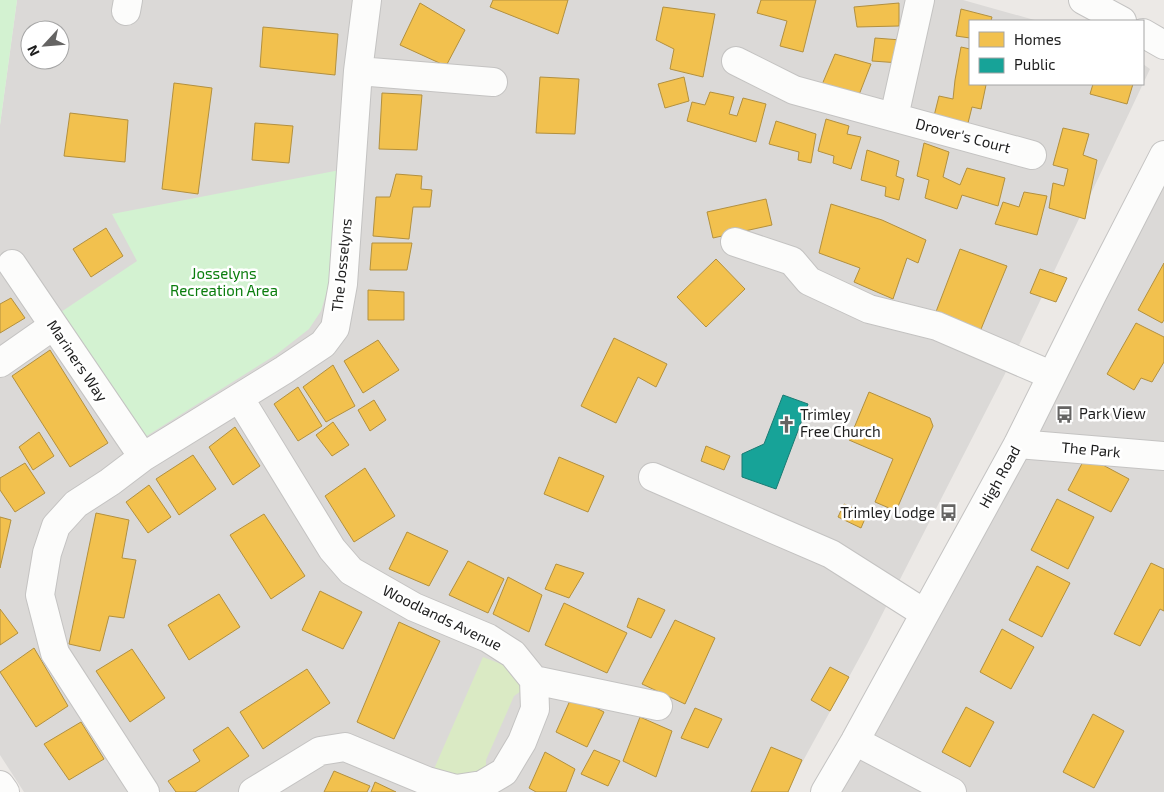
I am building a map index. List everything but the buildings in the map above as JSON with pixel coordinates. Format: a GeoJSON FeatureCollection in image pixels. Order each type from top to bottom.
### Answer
{"type":"FeatureCollection","features":[{"type":"Feature","properties":{"kind":"street","name":"The Josselyns"},"geometry":{"type":"LineString","coordinates":[[145,792],[55,652],[40,595],[47,553],[56,526],[76,504],[110,482],[143,457],[240,399],[324,344],[335,328],[343,284],[358,71],[367,0]]}},
{"type":"Feature","properties":{"kind":"street"},"geometry":{"type":"LineString","coordinates":[[894,118],[920,0]]}},
{"type":"Feature","properties":{"kind":"street"},"geometry":{"type":"LineString","coordinates":[[1083,0],[1120,20]]}},
{"type":"Feature","properties":{"kind":"street"},"geometry":{"type":"LineString","coordinates":[[1144,34],[1164,44]]}},
{"type":"Feature","properties":{"kind":"street","name":"Drover's Court"},"geometry":{"type":"LineString","coordinates":[[736,61],[794,90],[1032,155]]}},
{"type":"Feature","properties":{"kind":"street"},"geometry":{"type":"LineString","coordinates":[[358,71],[493,82]]}},
{"type":"Feature","properties":{"kind":"street","name":"High Road"},"geometry":{"type":"LineString","coordinates":[[825,792],[1018,444],[1164,155]]}},
{"type":"Feature","properties":{"kind":"street"},"geometry":{"type":"LineString","coordinates":[[734,242],[792,261],[809,280],[869,309],[937,326],[1052,376]]}},
{"type":"Feature","properties":{"kind":"street","name":"Mariners Way"},"geometry":{"type":"LineString","coordinates":[[12,264],[143,457]]}},
{"type":"Feature","properties":{"kind":"street"},"geometry":{"type":"LineString","coordinates":[[0,363],[53,326]]}},
{"type":"Feature","properties":{"kind":"street","name":"Woodlands Avenue"},"geometry":{"type":"LineString","coordinates":[[240,399],[332,549],[352,571],[414,607],[488,638],[513,654],[534,680]]}},
{"type":"Feature","properties":{"kind":"street","name":"The Park"},"geometry":{"type":"LineString","coordinates":[[1018,444],[1164,456]]}},
{"type":"Feature","properties":{"kind":"street"},"geometry":{"type":"LineString","coordinates":[[653,477],[831,554],[924,613]]}},
{"type":"Feature","properties":{"kind":"street"},"geometry":{"type":"LineString","coordinates":[[253,792],[320,751],[345,747],[425,787],[456,789],[482,785],[504,772],[522,742],[535,709],[534,680],[658,706]]}},
{"type":"Feature","properties":{"kind":"street"},"geometry":{"type":"LineString","coordinates":[[854,741],[952,792]]}},
{"type":"Feature","properties":{"kind":"street"},"geometry":{"type":"LineString","coordinates":[[0,785],[5,792]]}},
{"type":"Feature","properties":{"kind":"shaded area"},"geometry":{"type":"Polygon","coordinates":[[[17,0],[963,0],[1034,20],[969,20],[969,85],[1143,85],[1012,360],[867,644],[786,792],[24,792],[0,755],[0,125],[17,0]]]}},
{"type":"Feature","properties":{"kind":"shaded area"},"geometry":{"type":"Polygon","coordinates":[[[1144,65],[1150,69],[1144,82],[1144,65]]]}},
{"type":"Feature","properties":{"kind":"shaded area"},"geometry":{"type":"Polygon","coordinates":[[[1164,182],[1164,792],[837,792],[1164,182]]]}},
{"type":"Feature","properties":{"kind":"green space"},"geometry":{"type":"Polygon","coordinates":[[[0,0],[17,0],[0,125],[0,0]]]}},
{"type":"Feature","properties":{"kind":"green space","name":"Josselyns Recreation Area"},"geometry":{"type":"Polygon","coordinates":[[[340,170],[335,264],[321,311],[309,329],[277,354],[145,437],[58,314],[137,261],[112,214],[340,170]]]}},
{"type":"Feature","properties":{"kind":"green space"},"geometry":{"type":"Polygon","coordinates":[[[483,657],[511,668],[524,689],[514,696],[486,760],[486,771],[465,779],[434,769],[483,657]]]}},
{"type":"Feature","properties":{"kind":"place","name":"Park View"},"geometry":{"type":"Point","coordinates":[1065,414]}},
{"type":"Feature","properties":{"kind":"place","name":"Trimley Free Church"},"geometry":{"type":"Point","coordinates":[786,424]}},
{"type":"Feature","properties":{"kind":"place","name":"Trimley Lodge"},"geometry":{"type":"Point","coordinates":[949,513]}}]}
